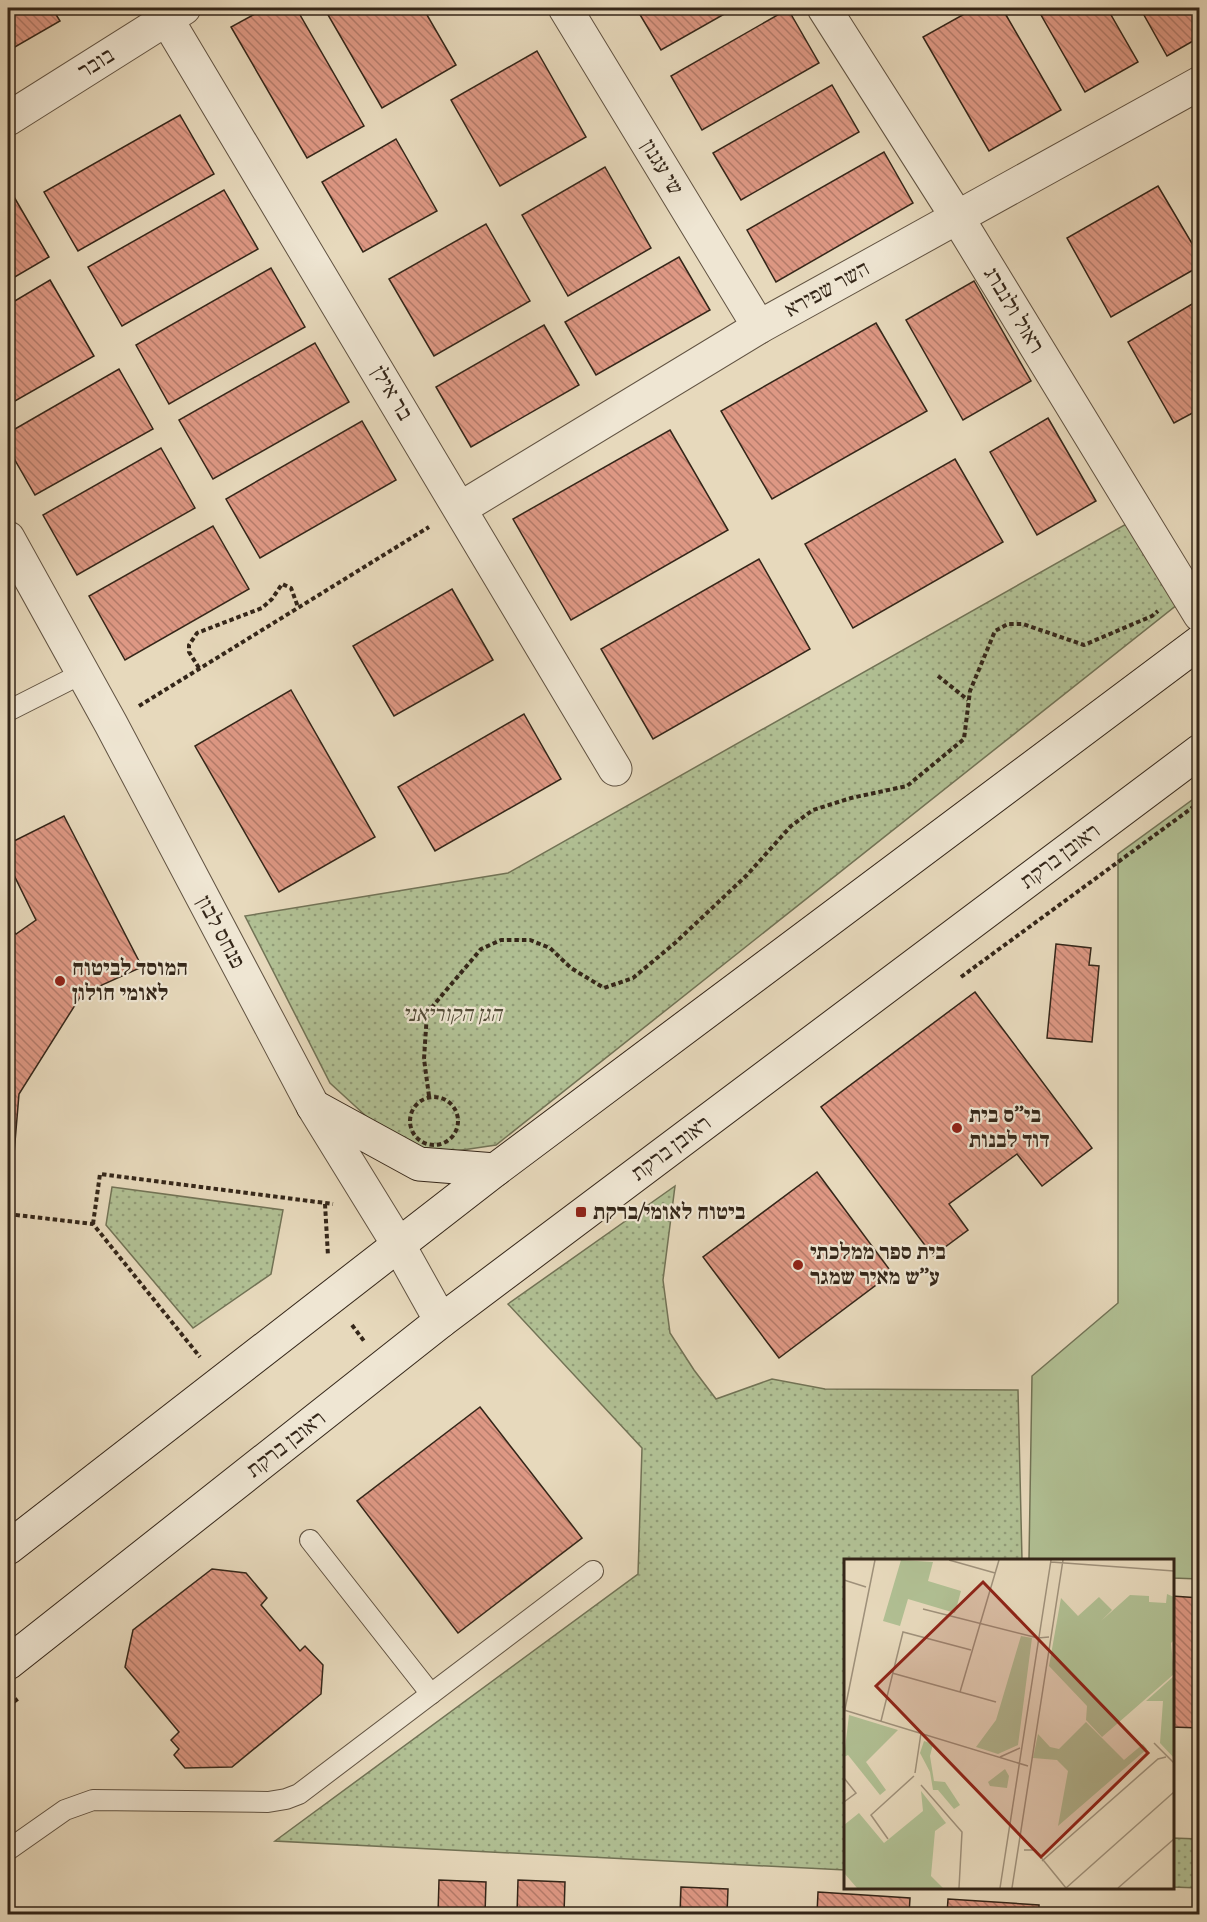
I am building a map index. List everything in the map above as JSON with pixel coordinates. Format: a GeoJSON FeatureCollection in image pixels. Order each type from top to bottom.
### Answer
{"type":"FeatureCollection","features":[{"type":"Feature","properties":{"kind":"street","name":"שי עגנון"},"geometry":{"type":"LineString","coordinates":[[565,8],[759,327]]}},
{"type":"Feature","properties":{"kind":"street","name":"ראול ולנברג"},"geometry":{"type":"LineString","coordinates":[[824,8],[957,217],[1191,602]]}},
{"type":"Feature","properties":{"kind":"street","name":"בובר"},"geometry":{"type":"LineString","coordinates":[[8,119],[175,13]]}},
{"type":"Feature","properties":{"kind":"street","name":"בר אילן"},"geometry":{"type":"LineString","coordinates":[[175,13],[461,508],[615,769]]}},
{"type":"Feature","properties":{"kind":"street","name":"השר שפירא"},"geometry":{"type":"LineString","coordinates":[[461,508],[759,327],[1200,83]]}},
{"type":"Feature","properties":{"kind":"street","name":"פנחס לבון"},"geometry":{"type":"LineString","coordinates":[[8,538],[111,724],[313,1106],[398,1244],[441,1322]]}},
{"type":"Feature","properties":{"kind":"street"},"geometry":{"type":"LineString","coordinates":[[8,1548],[495,1170],[1200,642]]}},
{"type":"Feature","properties":{"kind":"street","name":"ראובן ברקת"},"geometry":{"type":"LineString","coordinates":[[8,1663],[441,1322],[1200,751]]}},
{"type":"Feature","properties":{"kind":"street"},"geometry":{"type":"LineString","coordinates":[[313,1106],[419,1164],[495,1170]]}},
{"type":"Feature","properties":{"kind":"lane"},"geometry":{"type":"LineString","coordinates":[[8,711],[83,673]]}},
{"type":"Feature","properties":{"kind":"lane"},"geometry":{"type":"LineString","coordinates":[[310,1540],[431,1694]]}},
{"type":"Feature","properties":{"kind":"lane"},"geometry":{"type":"LineString","coordinates":[[8,1850],[65,1810],[93,1800],[259,1802],[291,1798],[300,1794],[593,1571]]}},
{"type":"Feature","properties":{"kind":"path"},"geometry":{"type":"LineString","coordinates":[[111,724],[461,508]]}},
{"type":"Feature","properties":{"kind":"path"},"geometry":{"type":"LineString","coordinates":[[199,668],[189,652],[189,645],[197,633],[262,608],[272,600],[282,584],[291,588],[298,607]]}},
{"type":"Feature","properties":{"kind":"path"},"geometry":{"type":"LineString","coordinates":[[429,1096],[424,1059],[427,1013],[481,949],[501,940],[530,940],[550,948],[572,968],[604,988],[633,978],[675,944],[747,875],[791,826],[813,810],[851,798],[907,786],[964,739],[970,691],[995,632],[1008,624],[1023,624],[1084,645],[1191,602]]}},
{"type":"Feature","properties":{"kind":"path"},"geometry":{"type":"LineString","coordinates":[[938,676],[968,700]]}},
{"type":"Feature","properties":{"kind":"path"},"geometry":{"type":"LineString","coordinates":[[429,1096],[441,1097],[453,1104],[459,1117],[457,1131],[443,1144],[427,1145],[416,1137],[410,1124],[414,1105],[429,1096]]}},
{"type":"Feature","properties":{"kind":"path"},"geometry":{"type":"LineString","coordinates":[[93,1224],[100,1174],[377,1210]]}},
{"type":"Feature","properties":{"kind":"path"},"geometry":{"type":"LineString","coordinates":[[8,1214],[93,1224],[220,1383]]}},
{"type":"Feature","properties":{"kind":"green space","name":"הגן הקוריאני"},"geometry":{"type":"Polygon","coordinates":[[[1128,523],[1178,604],[496,1145],[449,1152],[408,1145],[367,1117],[330,1083],[245,916],[508,873],[1128,523]]]}},
{"type":"Feature","properties":{"kind":"green space"},"geometry":{"type":"Polygon","coordinates":[[[1199,795],[1199,1579],[1174,1578],[1174,1559],[1029,1559],[1032,1376],[1118,1303],[1118,854],[1199,795]]]}},
{"type":"Feature","properties":{"kind":"green space"},"geometry":{"type":"Polygon","coordinates":[[[675,1186],[663,1280],[670,1333],[716,1399],[772,1379],[825,1389],[1018,1390],[1022,1559],[844,1559],[844,1870],[275,1841],[638,1574],[642,1448],[508,1304],[675,1186]]]}},
{"type":"Feature","properties":{"kind":"green space"},"geometry":{"type":"Polygon","coordinates":[[[112,1187],[283,1210],[271,1274],[193,1328],[106,1225],[112,1187]]]}},
{"type":"Feature","properties":{"kind":"green space"},"geometry":{"type":"Polygon","coordinates":[[[1174,1838],[1199,1839],[1199,1888],[1174,1887],[1174,1838]]]}},
{"type":"Feature","properties":{"kind":"building"},"geometry":{"type":"Polygon","coordinates":[[[8,8],[52,8],[60,21],[8,51],[8,8]]]}},
{"type":"Feature","properties":{"kind":"building"},"geometry":{"type":"Polygon","coordinates":[[[266,8],[296,8],[364,126],[307,158],[231,27],[266,8]]]}},
{"type":"Feature","properties":{"kind":"building"},"geometry":{"type":"Polygon","coordinates":[[[324,8],[423,8],[456,65],[382,108],[324,8]]]}},
{"type":"Feature","properties":{"kind":"building"},"geometry":{"type":"Polygon","coordinates":[[[636,8],[735,8],[661,50],[636,8]]]}},
{"type":"Feature","properties":{"kind":"building"},"geometry":{"type":"Polygon","coordinates":[[[975,8],[1002,8],[1061,110],[989,151],[923,37],[975,8]]]}},
{"type":"Feature","properties":{"kind":"building"},"geometry":{"type":"Polygon","coordinates":[[[1037,8],[1107,8],[1138,62],[1085,92],[1037,8]]]}},
{"type":"Feature","properties":{"kind":"building"},"geometry":{"type":"Polygon","coordinates":[[[1140,8],[1200,8],[1200,37],[1167,56],[1140,8]]]}},
{"type":"Feature","properties":{"kind":"building"},"geometry":{"type":"Polygon","coordinates":[[[788,9],[819,63],[702,130],[671,76],[788,9]]]}},
{"type":"Feature","properties":{"kind":"building"},"geometry":{"type":"Polygon","coordinates":[[[537,51],[586,137],[500,186],[451,100],[537,51]]]}},
{"type":"Feature","properties":{"kind":"building"},"geometry":{"type":"Polygon","coordinates":[[[832,85],[859,132],[741,200],[713,153],[832,85]]]}},
{"type":"Feature","properties":{"kind":"building"},"geometry":{"type":"Polygon","coordinates":[[[180,115],[214,174],[78,251],[44,192],[180,115]]]}},
{"type":"Feature","properties":{"kind":"building"},"geometry":{"type":"Polygon","coordinates":[[[396,139],[437,211],[363,252],[322,182],[396,139]]]}},
{"type":"Feature","properties":{"kind":"building"},"geometry":{"type":"Polygon","coordinates":[[[884,152],[913,203],[776,282],[747,230],[884,152]]]}},
{"type":"Feature","properties":{"kind":"building"},"geometry":{"type":"Polygon","coordinates":[[[605,167],[651,248],[568,296],[522,215],[605,167]]]}},
{"type":"Feature","properties":{"kind":"building"},"geometry":{"type":"Polygon","coordinates":[[[1158,186],[1200,257],[1200,266],[1111,317],[1067,238],[1158,186]]]}},
{"type":"Feature","properties":{"kind":"building"},"geometry":{"type":"Polygon","coordinates":[[[10,190],[49,257],[8,281],[8,192],[10,190]]]}},
{"type":"Feature","properties":{"kind":"building"},"geometry":{"type":"Polygon","coordinates":[[[224,190],[258,249],[122,326],[88,267],[224,190]]]}},
{"type":"Feature","properties":{"kind":"building"},"geometry":{"type":"Polygon","coordinates":[[[486,224],[530,301],[434,356],[389,279],[486,224]]]}},
{"type":"Feature","properties":{"kind":"building"},"geometry":{"type":"Polygon","coordinates":[[[679,257],[710,310],[596,375],[565,322],[679,257]]]}},
{"type":"Feature","properties":{"kind":"building"},"geometry":{"type":"Polygon","coordinates":[[[271,268],[305,327],[169,404],[136,345],[271,268]]]}},
{"type":"Feature","properties":{"kind":"building"},"geometry":{"type":"Polygon","coordinates":[[[50,280],[94,356],[8,405],[8,305],[50,280]]]}},
{"type":"Feature","properties":{"kind":"building"},"geometry":{"type":"Polygon","coordinates":[[[974,281],[1031,381],[963,420],[906,320],[974,281]]]}},
{"type":"Feature","properties":{"kind":"building"},"geometry":{"type":"Polygon","coordinates":[[[1192,304],[1200,317],[1200,409],[1174,423],[1128,342],[1192,304]]]}},
{"type":"Feature","properties":{"kind":"building"},"geometry":{"type":"Polygon","coordinates":[[[876,323],[927,411],[772,499],[721,411],[876,323]]]}},
{"type":"Feature","properties":{"kind":"building"},"geometry":{"type":"Polygon","coordinates":[[[544,325],[579,385],[471,447],[436,387],[544,325]]]}},
{"type":"Feature","properties":{"kind":"building"},"geometry":{"type":"Polygon","coordinates":[[[315,343],[349,402],[213,479],[179,420],[315,343]]]}},
{"type":"Feature","properties":{"kind":"building"},"geometry":{"type":"Polygon","coordinates":[[[119,369],[153,429],[35,495],[8,448],[8,433],[119,369]]]}},
{"type":"Feature","properties":{"kind":"building"},"geometry":{"type":"Polygon","coordinates":[[[1048,418],[1096,501],[1037,535],[990,452],[1048,418]]]}},
{"type":"Feature","properties":{"kind":"building"},"geometry":{"type":"Polygon","coordinates":[[[362,421],[396,480],[260,558],[226,499],[362,421]]]}},
{"type":"Feature","properties":{"kind":"building"},"geometry":{"type":"Polygon","coordinates":[[[670,430],[728,530],[571,620],[513,519],[670,430]]]}},
{"type":"Feature","properties":{"kind":"building"},"geometry":{"type":"Polygon","coordinates":[[[161,448],[195,508],[77,575],[43,515],[161,448]]]}},
{"type":"Feature","properties":{"kind":"building"},"geometry":{"type":"Polygon","coordinates":[[[955,459],[1003,542],[853,628],[805,544],[955,459]]]}},
{"type":"Feature","properties":{"kind":"building"},"geometry":{"type":"Polygon","coordinates":[[[213,526],[249,589],[125,660],[89,596],[213,526]]]}},
{"type":"Feature","properties":{"kind":"building"},"geometry":{"type":"Polygon","coordinates":[[[759,559],[810,649],[653,739],[601,649],[759,559]]]}},
{"type":"Feature","properties":{"kind":"building"},"geometry":{"type":"Polygon","coordinates":[[[452,589],[493,660],[394,716],[353,646],[452,589]]]}},
{"type":"Feature","properties":{"kind":"building"},"geometry":{"type":"Polygon","coordinates":[[[291,690],[375,837],[279,892],[195,746],[291,690]]]}},
{"type":"Feature","properties":{"kind":"building"},"geometry":{"type":"Polygon","coordinates":[[[524,714],[561,779],[435,851],[398,787],[524,714]]]}},
{"type":"Feature","properties":{"kind":"building","name":"המוסד לביטוח לאומי חולון"},"geometry":{"type":"Polygon","coordinates":[[[64,816],[142,967],[82,994],[19,1094],[13,1166],[8,1165],[8,926],[16,934],[36,920],[8,863],[8,844],[64,816]]]}},
{"type":"Feature","properties":{"kind":"building"},"geometry":{"type":"Polygon","coordinates":[[[1056,944],[1091,948],[1089,965],[1099,966],[1092,1042],[1047,1038],[1056,944]]]}},
{"type":"Feature","properties":{"kind":"building","name":"בי''ס בית דוד לבנות"},"geometry":{"type":"Polygon","coordinates":[[[975,992],[1092,1148],[1042,1186],[1017,1154],[949,1204],[968,1230],[933,1256],[821,1107],[975,992]]]}},
{"type":"Feature","properties":{"kind":"building","name":"בית ספר ממלכתי ע’’ש מאיר שמגר"},"geometry":{"type":"Polygon","coordinates":[[[817,1172],[892,1273],[779,1358],[703,1257],[817,1172]]]}},
{"type":"Feature","properties":{"kind":"building"},"geometry":{"type":"Polygon","coordinates":[[[480,1407],[582,1538],[458,1633],[357,1501],[480,1407]]]}},
{"type":"Feature","properties":{"kind":"building"},"geometry":{"type":"Polygon","coordinates":[[[212,1569],[246,1573],[267,1598],[261,1605],[300,1651],[305,1646],[323,1665],[321,1694],[232,1767],[185,1768],[174,1755],[179,1749],[171,1740],[179,1732],[125,1667],[133,1630],[212,1569]]]}},
{"type":"Feature","properties":{"kind":"building"},"geometry":{"type":"Polygon","coordinates":[[[1174,1596],[1200,1598],[1200,1728],[1174,1727],[1174,1596]]]}},
{"type":"Feature","properties":{"kind":"building"},"geometry":{"type":"Polygon","coordinates":[[[439,1880],[486,1882],[485,1914],[438,1914],[439,1880]]]}},
{"type":"Feature","properties":{"kind":"building"},"geometry":{"type":"Polygon","coordinates":[[[518,1880],[565,1882],[564,1914],[517,1914],[518,1880]]]}},
{"type":"Feature","properties":{"kind":"building"},"geometry":{"type":"Polygon","coordinates":[[[681,1887],[728,1889],[727,1914],[680,1914],[681,1887]]]}},
{"type":"Feature","properties":{"kind":"building"},"geometry":{"type":"Polygon","coordinates":[[[818,1892],[910,1898],[909,1914],[817,1914],[818,1892]]]}},
{"type":"Feature","properties":{"kind":"building"},"geometry":{"type":"Polygon","coordinates":[[[948,1899],[1039,1905],[1039,1914],[947,1914],[948,1899]]]}},
{"type":"Feature","properties":{"kind":"building"},"geometry":{"type":"Polygon","coordinates":[[[1082,1909],[1129,1911],[1129,1914],[1082,1914],[1082,1909]]]}},
{"type":"Feature","properties":{"kind":"place","name":"המוסד לביטוח לאומי חולון"},"geometry":{"type":"Point","coordinates":[60,981]}},
{"type":"Feature","properties":{"kind":"place","name":"בי''ס בית דוד לבנות"},"geometry":{"type":"Point","coordinates":[957,1128]}},
{"type":"Feature","properties":{"kind":"place","name":"ביטוח לאומי/ברקת"},"geometry":{"type":"Point","coordinates":[581,1212]}},
{"type":"Feature","properties":{"kind":"place","name":"בית ספר ממלכתי ע’’ש מאיר שמגר"},"geometry":{"type":"Point","coordinates":[798,1265]}}]}
